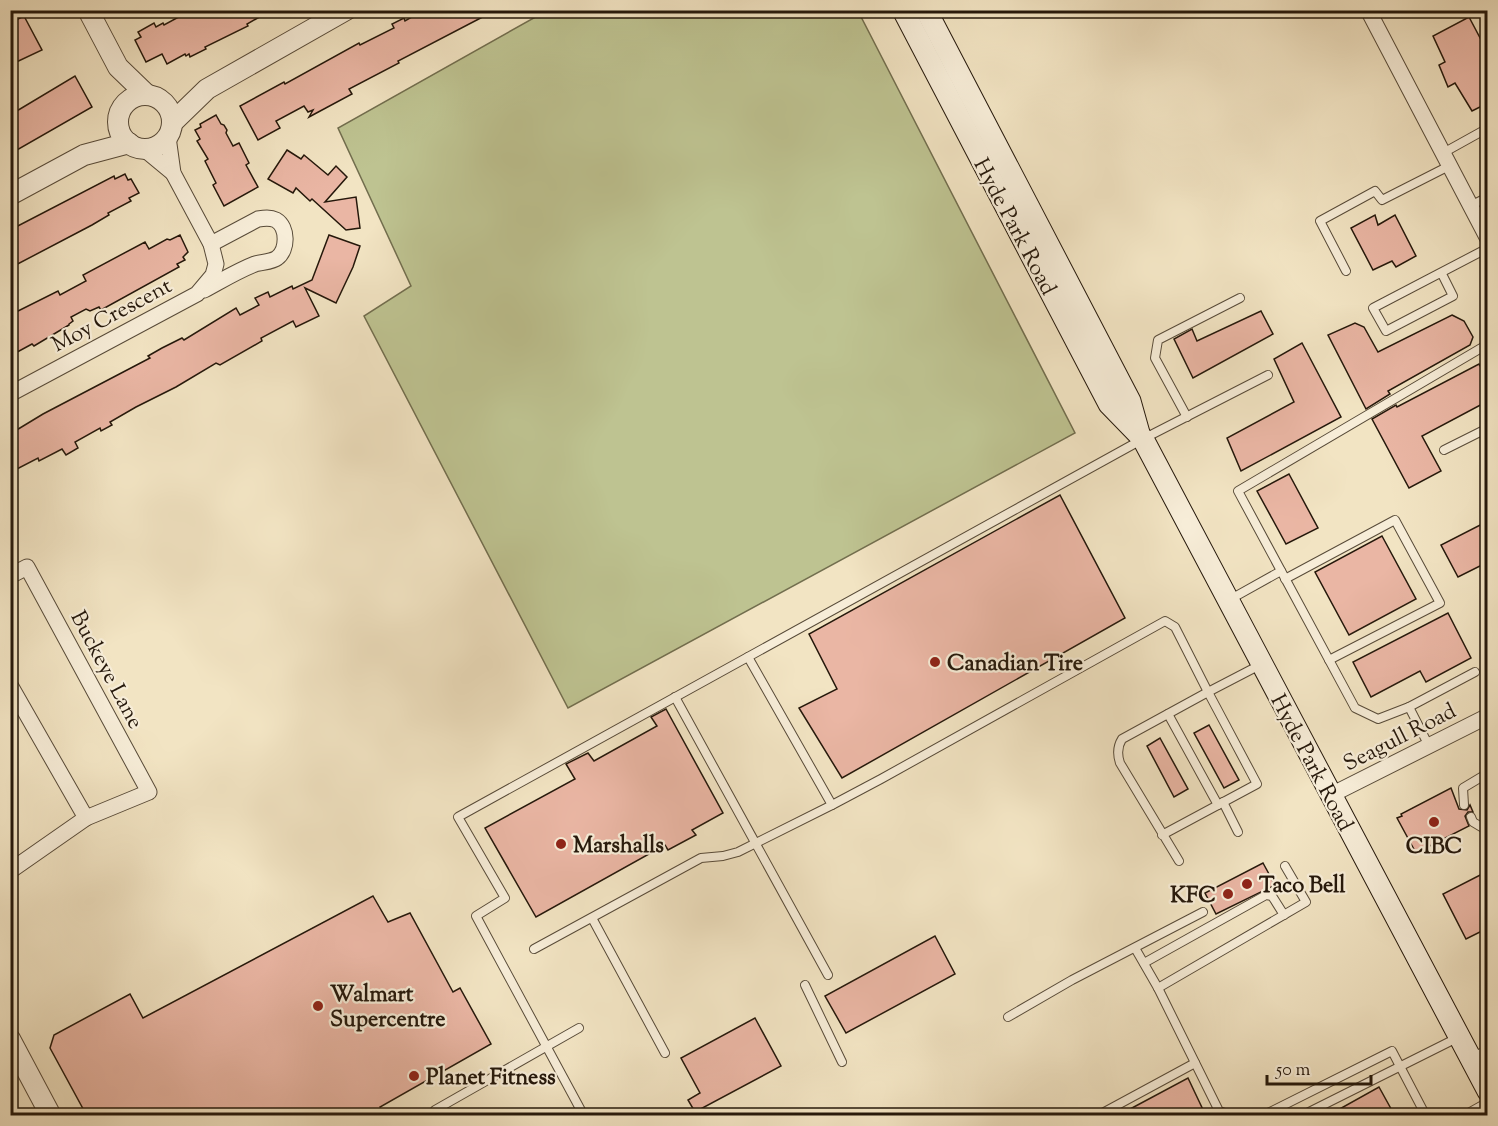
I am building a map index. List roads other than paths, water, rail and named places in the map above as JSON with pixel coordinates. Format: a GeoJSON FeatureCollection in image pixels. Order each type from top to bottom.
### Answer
{"type":"FeatureCollection","features":[{"type":"Feature","properties":{"kind":"main road","name":"Hyde Park Road"},"geometry":{"type":"LineString","coordinates":[[903,10],[1109,404],[1141,436]]}},
{"type":"Feature","properties":{"kind":"main road","name":"Hyde Park Road"},"geometry":{"type":"LineString","coordinates":[[926,10],[1130,401],[1141,436],[1459,1037],[1479,1054],[1488,1091]]}},
{"type":"Feature","properties":{"kind":"street"},"geometry":{"type":"LineString","coordinates":[[88,10],[118,67],[153,97],[167,105],[171,113],[170,130]]}},
{"type":"Feature","properties":{"kind":"street"},"geometry":{"type":"LineString","coordinates":[[10,195],[84,155],[161,144],[170,130],[207,89],[346,10]]}},
{"type":"Feature","properties":{"kind":"street"},"geometry":{"type":"LineString","coordinates":[[1368,10],[1488,239]]}},
{"type":"Feature","properties":{"kind":"street"},"geometry":{"type":"LineString","coordinates":[[118,67],[120,132],[137,146]]}},
{"type":"Feature","properties":{"kind":"street"},"geometry":{"type":"LineString","coordinates":[[84,155],[138,96],[153,97],[207,89]]}},
{"type":"Feature","properties":{"kind":"street","name":"Moy Crescent"},"geometry":{"type":"LineString","coordinates":[[170,130],[173,173],[211,244],[216,264],[213,275],[201,291]]}},
{"type":"Feature","properties":{"kind":"street","name":"Moy Crescent"},"geometry":{"type":"LineString","coordinates":[[137,146],[173,173]]}},
{"type":"Feature","properties":{"kind":"street","name":"Moy Crescent"},"geometry":{"type":"LineString","coordinates":[[10,394],[201,291],[256,264],[277,258],[283,250],[285,236],[282,225],[278,221],[266,218],[258,219],[211,244]]}},
{"type":"Feature","properties":{"kind":"street","name":"Buckeye Lane"},"geometry":{"type":"LineString","coordinates":[[10,576],[27,567],[149,792],[86,818]]}},
{"type":"Feature","properties":{"kind":"street"},"geometry":{"type":"LineString","coordinates":[[10,685],[86,818],[10,871]]}},
{"type":"Feature","properties":{"kind":"street","name":"Seagull Road"},"geometry":{"type":"LineString","coordinates":[[1331,795],[1488,716]]}},
{"type":"Feature","properties":{"kind":"street"},"geometry":{"type":"LineString","coordinates":[[10,1039],[51,1116]]}},
{"type":"Feature","properties":{"kind":"lane"},"geometry":{"type":"LineString","coordinates":[[1346,272],[1320,221],[1375,191],[1382,200],[1446,160],[1488,128]]}},
{"type":"Feature","properties":{"kind":"lane"},"geometry":{"type":"LineString","coordinates":[[1470,206],[1488,196]]}},
{"type":"Feature","properties":{"kind":"lane"},"geometry":{"type":"LineString","coordinates":[[1442,274],[1453,296],[1386,331],[1373,308],[1488,248]]}},
{"type":"Feature","properties":{"kind":"lane"},"geometry":{"type":"LineString","coordinates":[[1186,417],[1155,358],[1158,340],[1240,298]]}},
{"type":"Feature","properties":{"kind":"lane"},"geometry":{"type":"LineString","coordinates":[[1475,672],[1409,707],[1378,720],[1355,708],[1238,491],[1488,344]]}},
{"type":"Feature","properties":{"kind":"lane"},"geometry":{"type":"LineString","coordinates":[[584,1116],[476,916],[506,898],[458,817],[1141,436],[1186,417],[1268,375]]}},
{"type":"Feature","properties":{"kind":"lane"},"geometry":{"type":"LineString","coordinates":[[1444,450],[1488,428]]}},
{"type":"Feature","properties":{"kind":"lane"},"geometry":{"type":"LineString","coordinates":[[1285,579],[1395,520],[1429,582],[1440,603],[1329,660]]}},
{"type":"Feature","properties":{"kind":"lane"},"geometry":{"type":"LineString","coordinates":[[1228,600],[1281,571]]}},
{"type":"Feature","properties":{"kind":"lane"},"geometry":{"type":"LineString","coordinates":[[534,949],[701,858],[738,852],[832,805],[1165,621],[1175,627],[1257,784],[1162,835]]}},
{"type":"Feature","properties":{"kind":"lane"},"geometry":{"type":"LineString","coordinates":[[748,657],[832,805]]}},
{"type":"Feature","properties":{"kind":"lane"},"geometry":{"type":"LineString","coordinates":[[1179,861],[1120,763],[1119,744],[1122,739],[1262,665]]}},
{"type":"Feature","properties":{"kind":"lane"},"geometry":{"type":"LineString","coordinates":[[675,697],[828,975]]}},
{"type":"Feature","properties":{"kind":"lane"},"geometry":{"type":"LineString","coordinates":[[1409,707],[1429,746]]}},
{"type":"Feature","properties":{"kind":"lane"},"geometry":{"type":"LineString","coordinates":[[1168,714],[1238,831]]}},
{"type":"Feature","properties":{"kind":"lane"},"geometry":{"type":"LineString","coordinates":[[1464,805],[1463,788],[1488,773]]}},
{"type":"Feature","properties":{"kind":"lane"},"geometry":{"type":"LineString","coordinates":[[1471,817],[1473,822],[1488,831]]}},
{"type":"Feature","properties":{"kind":"lane"},"geometry":{"type":"LineString","coordinates":[[1158,988],[1306,902],[1285,866]]}},
{"type":"Feature","properties":{"kind":"lane"},"geometry":{"type":"LineString","coordinates":[[1144,963],[1266,895],[1272,896],[1284,915]]}},
{"type":"Feature","properties":{"kind":"lane"},"geometry":{"type":"LineString","coordinates":[[1008,1017],[1063,985],[1203,912]]}},
{"type":"Feature","properties":{"kind":"lane"},"geometry":{"type":"LineString","coordinates":[[592,918],[665,1053]]}},
{"type":"Feature","properties":{"kind":"lane"},"geometry":{"type":"LineString","coordinates":[[1135,948],[1158,988],[1219,1111],[1233,1116]]}},
{"type":"Feature","properties":{"kind":"lane"},"geometry":{"type":"LineString","coordinates":[[805,985],[842,1062]]}},
{"type":"Feature","properties":{"kind":"lane"},"geometry":{"type":"LineString","coordinates":[[430,1116],[435,1110],[579,1028]]}},
{"type":"Feature","properties":{"kind":"lane"},"geometry":{"type":"LineString","coordinates":[[1301,1116],[1459,1037]]}},
{"type":"Feature","properties":{"kind":"lane"},"geometry":{"type":"LineString","coordinates":[[1262,1116],[1392,1051],[1426,1116]]}},
{"type":"Feature","properties":{"kind":"lane"},"geometry":{"type":"LineString","coordinates":[[1097,1116],[1195,1063]]}},
{"type":"Feature","properties":{"kind":"lane"},"geometry":{"type":"LineString","coordinates":[[1463,1116],[1488,1102]]}},
{"type":"Feature","properties":{"kind":"place","name":"Canadian Tire"},"geometry":{"type":"Point","coordinates":[935,662]}},
{"type":"Feature","properties":{"kind":"place","name":"CIBC"},"geometry":{"type":"Point","coordinates":[1434,822]}},
{"type":"Feature","properties":{"kind":"place","name":"Marshalls"},"geometry":{"type":"Point","coordinates":[561,844]}},
{"type":"Feature","properties":{"kind":"place","name":"Taco Bell"},"geometry":{"type":"Point","coordinates":[1247,884]}},
{"type":"Feature","properties":{"kind":"place","name":"KFC"},"geometry":{"type":"Point","coordinates":[1228,894]}},
{"type":"Feature","properties":{"kind":"place","name":"Walmart Supercentre"},"geometry":{"type":"Point","coordinates":[318,1006]}},
{"type":"Feature","properties":{"kind":"place","name":"Planet Fitness"},"geometry":{"type":"Point","coordinates":[414,1076]}}]}
